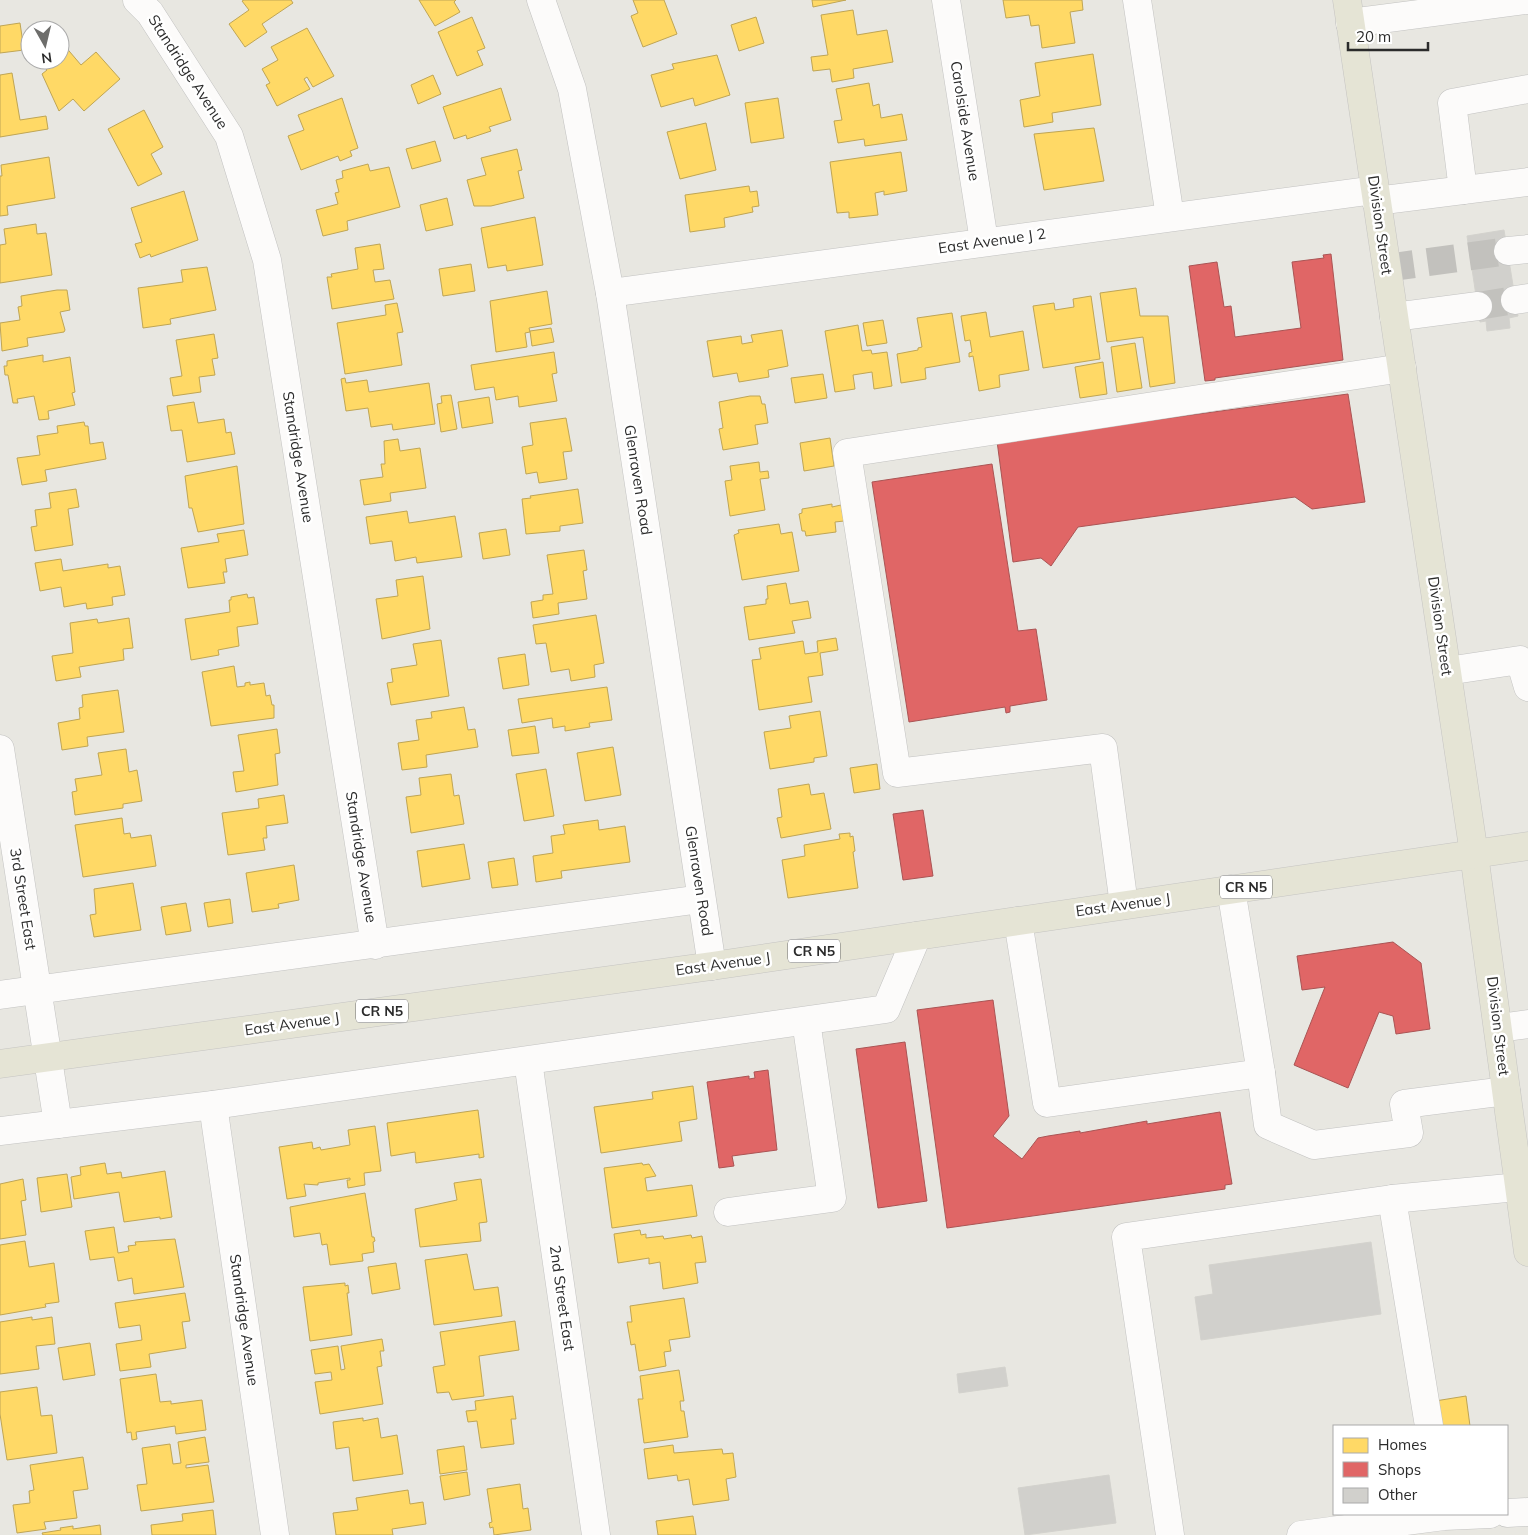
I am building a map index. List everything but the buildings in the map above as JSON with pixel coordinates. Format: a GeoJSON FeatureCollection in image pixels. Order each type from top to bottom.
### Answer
{"type":"FeatureCollection","features":[{"type":"Feature","properties":{"kind":"main road","name":"Division Street"},"geometry":{"type":"LineString","coordinates":[[1348,11],[1474,854],[1506,1091],[1523,1186],[1528,1252]]}},
{"type":"Feature","properties":{"kind":"main road","name":"CR N5"},"geometry":{"type":"LineString","coordinates":[[1474,854],[1528,846]]}},
{"type":"Feature","properties":{"kind":"main road","name":"East Avenue J"},"geometry":{"type":"LineString","coordinates":[[0,1064],[712,966],[1474,854]]}},
{"type":"Feature","properties":{"kind":"street","name":"Standridge Avenue"},"geometry":{"type":"LineString","coordinates":[[137,0],[150,13],[230,136],[267,260],[375,945]]}},
{"type":"Feature","properties":{"kind":"street","name":"Glenraven Road"},"geometry":{"type":"LineString","coordinates":[[542,0],[572,89],[610,293],[712,966]]}},
{"type":"Feature","properties":{"kind":"street","name":"Carolside Avenue"},"geometry":{"type":"LineString","coordinates":[[946,0],[984,242]]}},
{"type":"Feature","properties":{"kind":"street"},"geometry":{"type":"LineString","coordinates":[[1137,0],[1170,217]]}},
{"type":"Feature","properties":{"kind":"street"},"geometry":{"type":"LineString","coordinates":[[1348,11],[1526,0]]}},
{"type":"Feature","properties":{"kind":"street"},"geometry":{"type":"LineString","coordinates":[[1463,190],[1452,103],[1528,89]]}},
{"type":"Feature","properties":{"kind":"street","name":"East Avenue J 2"},"geometry":{"type":"LineString","coordinates":[[610,293],[1170,217],[1376,195],[1463,190],[1528,182]]}},
{"type":"Feature","properties":{"kind":"street"},"geometry":{"type":"LineString","coordinates":[[1394,317],[1478,306]]}},
{"type":"Feature","properties":{"kind":"street"},"geometry":{"type":"LineString","coordinates":[[1124,906],[1103,748],[897,774],[847,453],[1402,368]]}},
{"type":"Feature","properties":{"kind":"street"},"geometry":{"type":"LineString","coordinates":[[1447,671],[1524,654],[1528,687]]}},
{"type":"Feature","properties":{"kind":"street","name":"3rd Street East"},"geometry":{"type":"LineString","coordinates":[[0,749],[58,1124]]}},
{"type":"Feature","properties":{"kind":"street"},"geometry":{"type":"LineString","coordinates":[[1231,890],[1268,1125],[1314,1145],[1409,1133],[1404,1104],[1506,1091]]}},
{"type":"Feature","properties":{"kind":"street"},"geometry":{"type":"LineString","coordinates":[[0,995],[375,945],[701,898]]}},
{"type":"Feature","properties":{"kind":"street"},"geometry":{"type":"LineString","coordinates":[[1018,921],[1047,1103],[1261,1073]]}},
{"type":"Feature","properties":{"kind":"street"},"geometry":{"type":"LineString","coordinates":[[0,1131],[213,1105],[886,1009],[916,936]]}},
{"type":"Feature","properties":{"kind":"street"},"geometry":{"type":"LineString","coordinates":[[728,1212],[832,1198],[806,1021]]}},
{"type":"Feature","properties":{"kind":"street"},"geometry":{"type":"LineString","coordinates":[[1499,1028],[1528,1024]]}},
{"type":"Feature","properties":{"kind":"street","name":"2nd Street East"},"geometry":{"type":"LineString","coordinates":[[528,1061],[596,1535]]}},
{"type":"Feature","properties":{"kind":"street","name":"Standridge Avenue"},"geometry":{"type":"LineString","coordinates":[[213,1105],[275,1535]]}},
{"type":"Feature","properties":{"kind":"street"},"geometry":{"type":"LineString","coordinates":[[1170,1535],[1126,1237],[1392,1199],[1523,1186]]}},
{"type":"Feature","properties":{"kind":"street"},"geometry":{"type":"LineString","coordinates":[[1392,1199],[1429,1425]]}},
{"type":"Feature","properties":{"kind":"street"},"geometry":{"type":"LineString","coordinates":[[1508,1513],[1528,1512]]}},
{"type":"Feature","properties":{"kind":"street"},"geometry":{"type":"LineString","coordinates":[[1301,1535],[1443,1515]]}},
{"type":"Feature","properties":{"kind":"tunnel"},"geometry":{"type":"LineString","coordinates":[[1386,268],[1508,251]]}},
{"type":"Feature","properties":{"kind":"tunnel"},"geometry":{"type":"LineString","coordinates":[[1478,306],[1515,300]]}}]}
